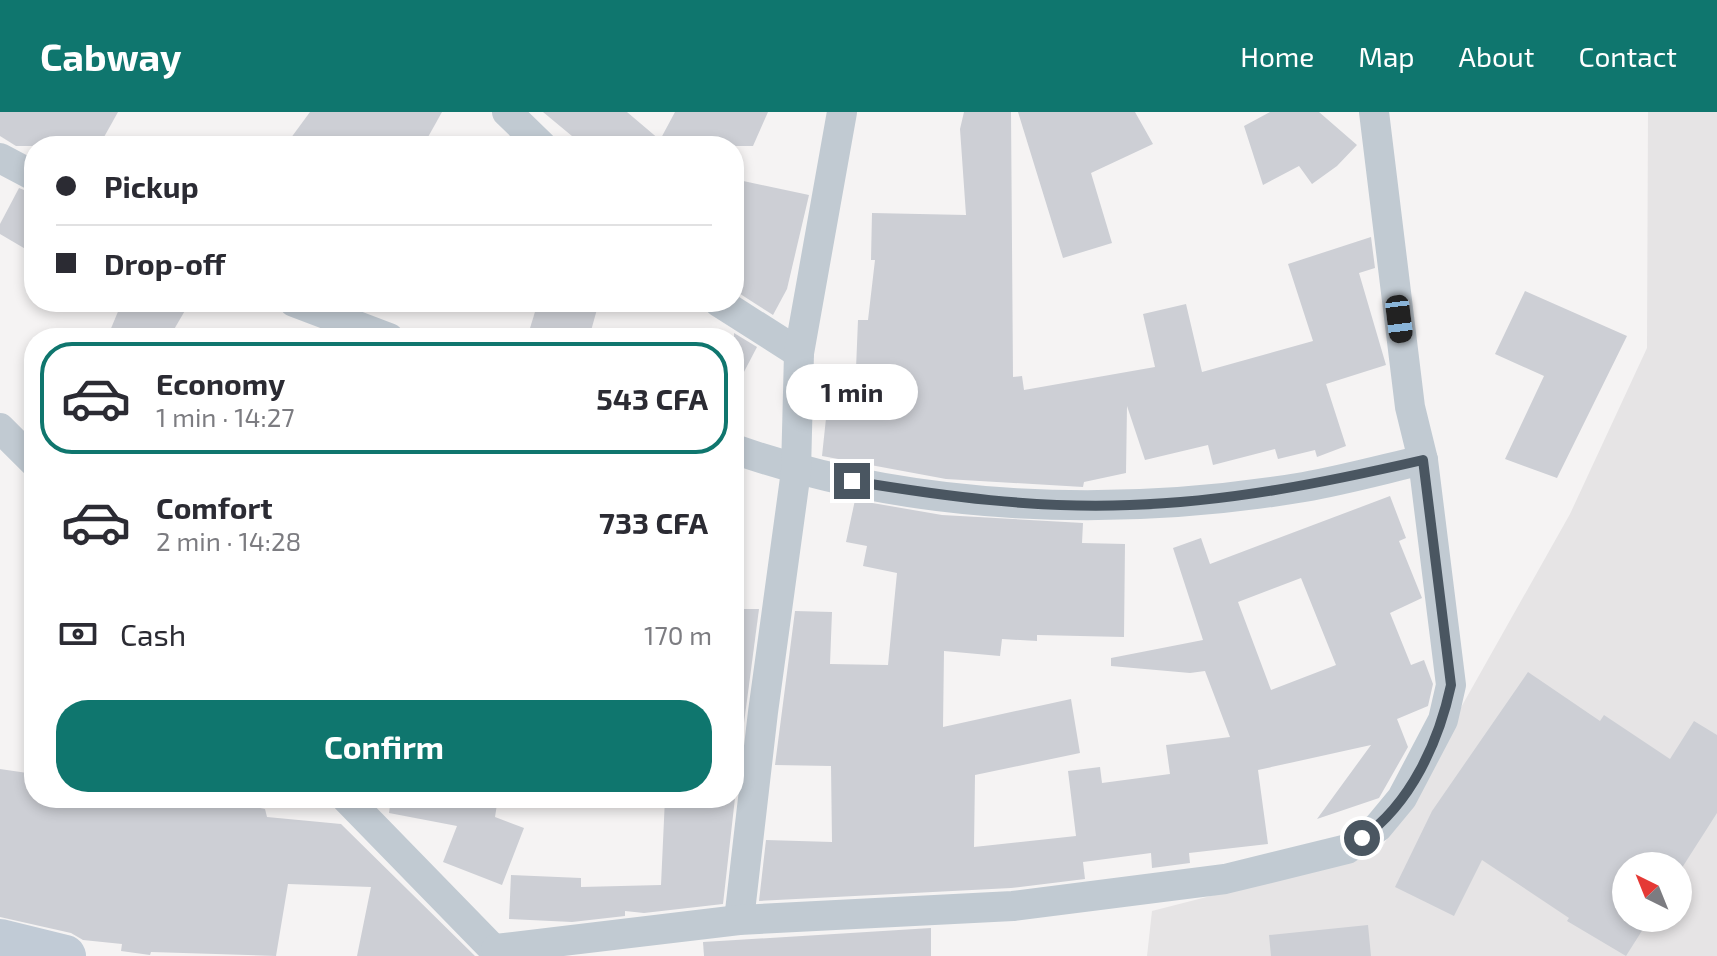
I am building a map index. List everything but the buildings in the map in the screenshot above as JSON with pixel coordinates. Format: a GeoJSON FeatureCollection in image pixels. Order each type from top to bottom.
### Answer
{"type":"FeatureCollection","features":[{"type":"Feature","properties":{"kind":"street"},"geometry":{"type":"LineString","coordinates":[[507,112],[532,136]]}},
{"type":"Feature","properties":{"kind":"street"},"geometry":{"type":"LineString","coordinates":[[739,920],[796,471],[799,353],[842,112]]}},
{"type":"Feature","properties":{"kind":"street"},"geometry":{"type":"LineString","coordinates":[[356,808],[498,952],[739,920],[1013,906],[1225,879],[1347,849],[1378,827],[1402,798],[1443,720],[1451,685],[1423,460],[1410,407],[1372,113]]}},
{"type":"Feature","properties":{"kind":"street"},"geometry":{"type":"LineString","coordinates":[[0,158],[24,171]]}},
{"type":"Feature","properties":{"kind":"street"},"geometry":{"type":"LineString","coordinates":[[320,312],[363,328]]}},
{"type":"Feature","properties":{"kind":"street"},"geometry":{"type":"LineString","coordinates":[[735,312],[799,353]]}},
{"type":"Feature","properties":{"kind":"street"},"geometry":{"type":"LineString","coordinates":[[0,428],[24,452]]}},
{"type":"Feature","properties":{"kind":"street"},"geometry":{"type":"LineString","coordinates":[[744,453],[796,471],[963,499],[1129,505],[1304,487],[1423,460]]}},
{"type":"Feature","properties":{"kind":"street"},"geometry":{"type":"LineString","coordinates":[[0,940],[65,956]]}},
{"type":"Feature","properties":{"kind":"shaded area"},"geometry":{"type":"Polygon","coordinates":[[[1648,112],[1717,112],[1717,956],[1147,956],[1152,911],[1379,853],[1570,514],[1647,348],[1648,112]]]}},
{"type":"Feature","properties":{"kind":"route"},"geometry":{"type":"LineString","coordinates":[[852,481],[963,499],[1129,505],[1304,487],[1423,460],[1451,685],[1443,720],[1422,764],[1402,798],[1378,827],[1362,838]]}}]}
